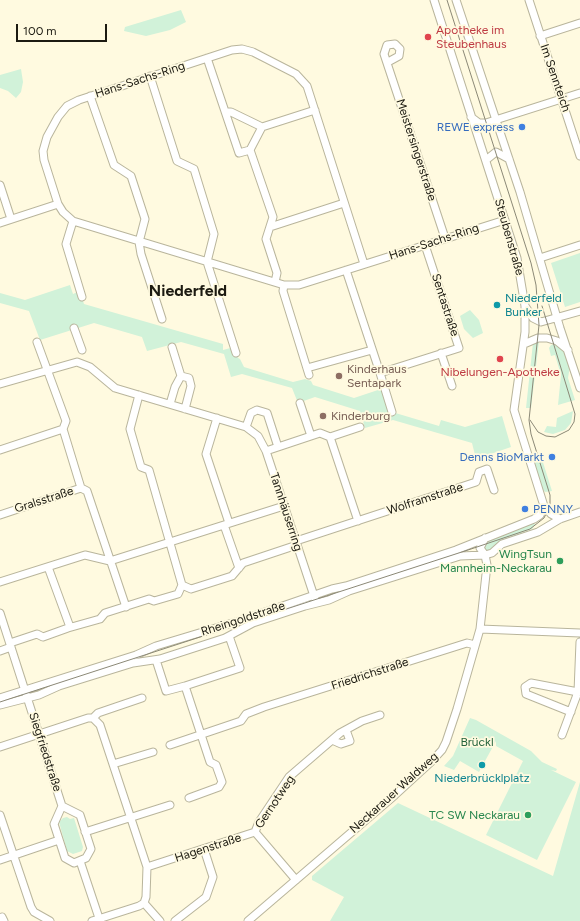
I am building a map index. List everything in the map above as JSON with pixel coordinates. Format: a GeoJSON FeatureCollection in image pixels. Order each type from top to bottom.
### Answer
{"type":"FeatureCollection","features":[{"type":"Feature","properties":{"kind":"street","name":"Steubenstraße"},"geometry":{"type":"LineString","coordinates":[[434,0],[517,258],[525,306],[524,344],[514,410],[544,506]]}},
{"type":"Feature","properties":{"kind":"street","name":"Steubenstraße"},"geometry":{"type":"LineString","coordinates":[[456,0],[509,159],[557,318],[580,388]]}},
{"type":"Feature","properties":{"kind":"street","name":"Im Sennteich"},"geometry":{"type":"LineString","coordinates":[[529,0],[580,156]]}},
{"type":"Feature","properties":{"kind":"street"},"geometry":{"type":"LineString","coordinates":[[540,36],[580,23]]}},
{"type":"Feature","properties":{"kind":"street","name":"Hans-Sachs-Ring"},"geometry":{"type":"LineString","coordinates":[[364,264],[315,110],[302,79],[296,74],[253,52],[242,49],[232,50],[90,96],[67,106],[58,117],[45,144],[44,160],[58,204],[62,212],[73,221],[284,285],[299,285],[505,220]]}},
{"type":"Feature","properties":{"kind":"street"},"geometry":{"type":"LineString","coordinates":[[207,58],[239,153],[250,150]]}},
{"type":"Feature","properties":{"kind":"street","name":"Meistersingerstraße"},"geometry":{"type":"LineString","coordinates":[[388,62],[445,238]]}},
{"type":"Feature","properties":{"kind":"street"},"geometry":{"type":"LineString","coordinates":[[150,76],[177,161],[194,169],[214,234],[207,262],[236,353]]}},
{"type":"Feature","properties":{"kind":"street"},"geometry":{"type":"LineString","coordinates":[[471,117],[483,124],[580,93]]}},
{"type":"Feature","properties":{"kind":"street"},"geometry":{"type":"LineString","coordinates":[[90,96],[114,165],[131,176],[145,219],[139,242],[141,254],[162,319]]}},
{"type":"Feature","properties":{"kind":"street"},"geometry":{"type":"LineString","coordinates":[[226,112],[231,112],[262,127],[315,110]]}},
{"type":"Feature","properties":{"kind":"street"},"geometry":{"type":"LineString","coordinates":[[262,127],[250,150],[273,217],[266,238],[277,274],[275,282]]}},
{"type":"Feature","properties":{"kind":"street"},"geometry":{"type":"LineString","coordinates":[[486,160],[496,152],[509,159]]}},
{"type":"Feature","properties":{"kind":"street"},"geometry":{"type":"LineString","coordinates":[[0,185],[11,219]]}},
{"type":"Feature","properties":{"kind":"street"},"geometry":{"type":"LineString","coordinates":[[270,227],[344,203]]}},
{"type":"Feature","properties":{"kind":"street"},"geometry":{"type":"LineString","coordinates":[[0,222],[58,204]]}},
{"type":"Feature","properties":{"kind":"street"},"geometry":{"type":"LineString","coordinates":[[73,221],[66,244],[82,297]]}},
{"type":"Feature","properties":{"kind":"street","name":"Sentastraße"},"geometry":{"type":"LineString","coordinates":[[380,373],[459,348],[425,245]]}},
{"type":"Feature","properties":{"kind":"street"},"geometry":{"type":"LineString","coordinates":[[540,258],[580,245]]}},
{"type":"Feature","properties":{"kind":"street"},"geometry":{"type":"LineString","coordinates":[[346,270],[392,412]]}},
{"type":"Feature","properties":{"kind":"street"},"geometry":{"type":"LineString","coordinates":[[284,285],[283,291],[308,372],[372,350]]}},
{"type":"Feature","properties":{"kind":"street"},"geometry":{"type":"LineString","coordinates":[[525,306],[533,318],[537,321],[544,322],[578,311]]}},
{"type":"Feature","properties":{"kind":"street"},"geometry":{"type":"LineString","coordinates":[[74,328],[82,350]]}},
{"type":"Feature","properties":{"kind":"street"},"geometry":{"type":"LineString","coordinates":[[524,344],[543,337],[557,341],[568,350]]}},
{"type":"Feature","properties":{"kind":"street"},"geometry":{"type":"LineString","coordinates":[[0,450],[63,429],[66,421],[37,342]]}},
{"type":"Feature","properties":{"kind":"street"},"geometry":{"type":"LineString","coordinates":[[170,404],[175,386],[181,376],[172,347]]}},
{"type":"Feature","properties":{"kind":"street","name":"Sentastraße"},"geometry":{"type":"LineString","coordinates":[[441,353],[452,386]]}},
{"type":"Feature","properties":{"kind":"street","name":"Tannhäuserring"},"geometry":{"type":"LineString","coordinates":[[0,384],[72,362],[84,364],[112,386],[246,427],[258,436],[266,451],[316,603]]}},
{"type":"Feature","properties":{"kind":"street"},"geometry":{"type":"LineString","coordinates":[[181,376],[189,378],[192,386],[185,409]]}},
{"type":"Feature","properties":{"kind":"street"},"geometry":{"type":"LineString","coordinates":[[0,651],[10,645],[37,634],[43,637],[70,627],[100,619],[105,613],[149,599],[154,601],[178,594],[182,586],[171,549],[171,542],[149,470],[141,467],[130,429],[139,395]]}},
{"type":"Feature","properties":{"kind":"street"},"geometry":{"type":"LineString","coordinates":[[300,403],[311,436]]}},
{"type":"Feature","properties":{"kind":"street"},"geometry":{"type":"LineString","coordinates":[[246,427],[251,413],[257,410],[266,413],[278,447]]}},
{"type":"Feature","properties":{"kind":"street"},"geometry":{"type":"LineString","coordinates":[[217,418],[206,454],[212,470],[239,568]]}},
{"type":"Feature","properties":{"kind":"street"},"geometry":{"type":"LineString","coordinates":[[266,451],[311,436],[320,434],[330,437],[360,427]]}},
{"type":"Feature","properties":{"kind":"street","name":"Gralsstraße"},"geometry":{"type":"LineString","coordinates":[[0,515],[81,488],[63,429]]}},
{"type":"Feature","properties":{"kind":"street"},"geometry":{"type":"LineString","coordinates":[[330,437],[358,521]]}},
{"type":"Feature","properties":{"kind":"street","name":"Wolframstraße"},"geometry":{"type":"LineString","coordinates":[[182,586],[191,589],[232,576],[243,563],[358,521],[476,482],[479,472],[487,469],[494,490]]}},
{"type":"Feature","properties":{"kind":"street"},"geometry":{"type":"LineString","coordinates":[[81,488],[87,491],[126,607]]}},
{"type":"Feature","properties":{"kind":"street"},"geometry":{"type":"LineString","coordinates":[[0,582],[86,555],[110,561],[284,506]]}},
{"type":"Feature","properties":{"kind":"street"},"geometry":{"type":"LineString","coordinates":[[533,534],[538,525],[534,519],[540,515],[544,506],[551,514],[560,519]]}},
{"type":"Feature","properties":{"kind":"street"},"geometry":{"type":"LineString","coordinates":[[485,538],[480,548],[485,556],[492,553],[502,544],[533,534],[560,519],[580,512]]}},
{"type":"Feature","properties":{"kind":"street","name":"Rheingoldstraße"},"geometry":{"type":"LineString","coordinates":[[0,705],[26,694],[314,595],[445,554],[534,519]]}},
{"type":"Feature","properties":{"kind":"street","name":"Rheingoldstraße"},"geometry":{"type":"LineString","coordinates":[[0,698],[26,694],[133,663],[156,660],[229,636],[253,623],[329,600],[349,592],[460,556],[485,556]]}},
{"type":"Feature","properties":{"kind":"street","name":"Neckarauer Waldweg"},"geometry":{"type":"LineString","coordinates":[[248,921],[395,795],[439,754],[446,742],[480,629],[487,562],[485,556]]}},
{"type":"Feature","properties":{"kind":"street"},"geometry":{"type":"LineString","coordinates":[[48,567],[70,627]]}},
{"type":"Feature","properties":{"kind":"street"},"geometry":{"type":"LineString","coordinates":[[0,613],[26,694]]}},
{"type":"Feature","properties":{"kind":"street"},"geometry":{"type":"LineString","coordinates":[[480,629],[580,633]]}},
{"type":"Feature","properties":{"kind":"street"},"geometry":{"type":"LineString","coordinates":[[156,660],[166,692],[186,686],[240,668],[229,636]]}},
{"type":"Feature","properties":{"kind":"street"},"geometry":{"type":"LineString","coordinates":[[562,735],[571,712],[578,701],[580,642]]}},
{"type":"Feature","properties":{"kind":"street","name":"Friedrichstraße"},"geometry":{"type":"LineString","coordinates":[[170,745],[202,736],[242,721],[246,714],[264,708],[467,643],[475,645]]}},
{"type":"Feature","properties":{"kind":"street"},"geometry":{"type":"LineString","coordinates":[[571,712],[526,694],[525,687],[531,683],[578,692]]}},
{"type":"Feature","properties":{"kind":"street"},"geometry":{"type":"LineString","coordinates":[[186,686],[210,762],[216,765],[222,782],[219,787],[189,798]]}},
{"type":"Feature","properties":{"kind":"street","name":"Siegfriedstraße"},"geometry":{"type":"LineString","coordinates":[[26,694],[62,806],[54,824],[65,858],[74,863],[86,858],[91,849],[80,815],[62,806]]}},
{"type":"Feature","properties":{"kind":"street"},"geometry":{"type":"LineString","coordinates":[[0,747],[88,718],[93,718],[98,713],[142,698]]}},
{"type":"Feature","properties":{"kind":"street","name":"Gernotweg"},"geometry":{"type":"LineString","coordinates":[[255,832],[259,822],[289,777],[346,730],[362,721],[380,715]]}},
{"type":"Feature","properties":{"kind":"street"},"geometry":{"type":"LineString","coordinates":[[80,861],[97,920],[144,903],[146,897],[146,867],[100,725],[93,718]]}},
{"type":"Feature","properties":{"kind":"street"},"geometry":{"type":"LineString","coordinates":[[332,740],[341,744],[350,741],[346,730]]}},
{"type":"Feature","properties":{"kind":"street"},"geometry":{"type":"LineString","coordinates":[[113,764],[153,752]]}},
{"type":"Feature","properties":{"kind":"street"},"geometry":{"type":"LineString","coordinates":[[85,832],[170,805]]}},
{"type":"Feature","properties":{"kind":"street"},"geometry":{"type":"LineString","coordinates":[[0,815],[31,907],[34,912],[50,921]]}},
{"type":"Feature","properties":{"kind":"street","name":"Hagenstraße"},"geometry":{"type":"LineString","coordinates":[[146,867],[255,832],[296,880]]}},
{"type":"Feature","properties":{"kind":"street"},"geometry":{"type":"LineString","coordinates":[[0,860],[59,840]]}},
{"type":"Feature","properties":{"kind":"street"},"geometry":{"type":"LineString","coordinates":[[175,921],[206,897],[213,877],[204,849]]}},
{"type":"Feature","properties":{"kind":"street"},"geometry":{"type":"LineString","coordinates":[[144,903],[160,921]]}},
{"type":"Feature","properties":{"kind":"street"},"geometry":{"type":"LineString","coordinates":[[0,918],[2,917],[4,921]]}},
{"type":"Feature","properties":{"kind":"green space"},"geometry":{"type":"Polygon","coordinates":[[[181,10],[186,22],[170,30],[146,36],[124,31],[125,27],[181,10]]]}},
{"type":"Feature","properties":{"kind":"green space"},"geometry":{"type":"Polygon","coordinates":[[[21,69],[23,82],[21,92],[16,98],[8,91],[0,88],[0,75],[21,69]]]}},
{"type":"Feature","properties":{"kind":"green space"},"geometry":{"type":"Polygon","coordinates":[[[580,253],[580,302],[565,307],[551,263],[580,253]]]}},
{"type":"Feature","properties":{"kind":"green space"},"geometry":{"type":"Polygon","coordinates":[[[70,285],[73,294],[80,291],[84,304],[223,344],[223,350],[234,347],[238,358],[244,367],[293,382],[305,379],[311,381],[313,385],[354,398],[384,388],[392,412],[439,426],[441,420],[465,427],[502,416],[511,447],[476,459],[472,443],[393,420],[365,428],[360,411],[315,397],[298,403],[292,388],[242,374],[231,377],[224,354],[181,342],[147,351],[142,337],[94,323],[40,340],[29,311],[0,303],[0,293],[25,300],[70,285]]]}},
{"type":"Feature","properties":{"kind":"green space"},"geometry":{"type":"Polygon","coordinates":[[[470,310],[479,320],[483,333],[473,338],[464,329],[460,316],[470,310]]]}},
{"type":"Feature","properties":{"kind":"green space"},"geometry":{"type":"Polygon","coordinates":[[[539,341],[531,408],[526,408],[533,343],[539,341]]]}},
{"type":"Feature","properties":{"kind":"green space"},"geometry":{"type":"Polygon","coordinates":[[[555,344],[564,350],[570,366],[568,378],[575,400],[558,405],[561,375],[555,355],[551,356],[549,348],[551,345],[555,344]]]}},
{"type":"Feature","properties":{"kind":"green space"},"geometry":{"type":"Polygon","coordinates":[[[573,411],[571,423],[565,430],[553,434],[544,432],[547,426],[556,427],[557,418],[573,411]]]}},
{"type":"Feature","properties":{"kind":"green space"},"geometry":{"type":"Polygon","coordinates":[[[531,455],[541,456],[552,491],[545,492],[541,487],[531,455]]]}},
{"type":"Feature","properties":{"kind":"green space"},"geometry":{"type":"Polygon","coordinates":[[[534,523],[535,525],[532,529],[504,539],[487,552],[483,548],[488,541],[534,523]]]}},
{"type":"Feature","properties":{"kind":"green space","name":"TC SW Neckarau"},"geometry":{"type":"Polygon","coordinates":[[[470,718],[531,751],[542,762],[557,769],[556,771],[551,770],[576,782],[537,860],[486,835],[523,761],[496,746],[496,741],[479,772],[460,761],[454,770],[444,766],[453,756],[470,718]]]}},
{"type":"Feature","properties":{"kind":"green space"},"geometry":{"type":"Polygon","coordinates":[[[580,782],[580,921],[330,921],[344,897],[312,880],[312,876],[398,803],[553,876],[580,782]]]}},
{"type":"Feature","properties":{"kind":"green space"},"geometry":{"type":"Polygon","coordinates":[[[67,817],[70,819],[74,818],[83,847],[82,851],[73,854],[67,851],[59,822],[63,818],[67,817]]]}},
{"type":"Feature","properties":{"kind":"tram line"},"geometry":{"type":"LineString","coordinates":[[0,702],[471,549],[530,529],[544,518],[550,506],[550,495],[531,434],[529,420],[539,325],[536,285],[531,263],[447,0]]}},
{"type":"Feature","properties":{"kind":"tram line"},"geometry":{"type":"LineString","coordinates":[[530,420],[538,432],[546,436],[555,437],[569,430],[574,422],[575,414],[542,306]]}},
{"type":"Feature","properties":{"kind":"place","name":"Apotheke im Steubenhaus"},"geometry":{"type":"Point","coordinates":[428,37]}},
{"type":"Feature","properties":{"kind":"place","name":"REWE express"},"geometry":{"type":"Point","coordinates":[522,127]}},
{"type":"Feature","properties":{"kind":"place","name":"Niederfeld Bunker"},"geometry":{"type":"Point","coordinates":[497,305]}},
{"type":"Feature","properties":{"kind":"place","name":"Nibelungen-Apotheke"},"geometry":{"type":"Point","coordinates":[500,359]}},
{"type":"Feature","properties":{"kind":"place","name":"Kinderhaus Sentapark"},"geometry":{"type":"Point","coordinates":[339,376]}},
{"type":"Feature","properties":{"kind":"place","name":"Kinderburg"},"geometry":{"type":"Point","coordinates":[323,416]}},
{"type":"Feature","properties":{"kind":"place","name":"Denns BioMarkt"},"geometry":{"type":"Point","coordinates":[552,457]}},
{"type":"Feature","properties":{"kind":"place","name":"PENNY"},"geometry":{"type":"Point","coordinates":[525,509]}},
{"type":"Feature","properties":{"kind":"place","name":"WingTsun Mannheim-Neckarau"},"geometry":{"type":"Point","coordinates":[560,561]}},
{"type":"Feature","properties":{"kind":"place","name":"Niederbrücklplatz"},"geometry":{"type":"Point","coordinates":[482,765]}},
{"type":"Feature","properties":{"kind":"place","name":"TC SW Neckarau"},"geometry":{"type":"Point","coordinates":[528,815]}},
{"type":"Feature","properties":{"kind":"district","name":"Niederfeld"},"geometry":{"type":"Point","coordinates":[188,291]}},
{"type":"Feature","properties":{"kind":"park label","name":"Brückl"},"geometry":{"type":"Point","coordinates":[477,742]}}]}
